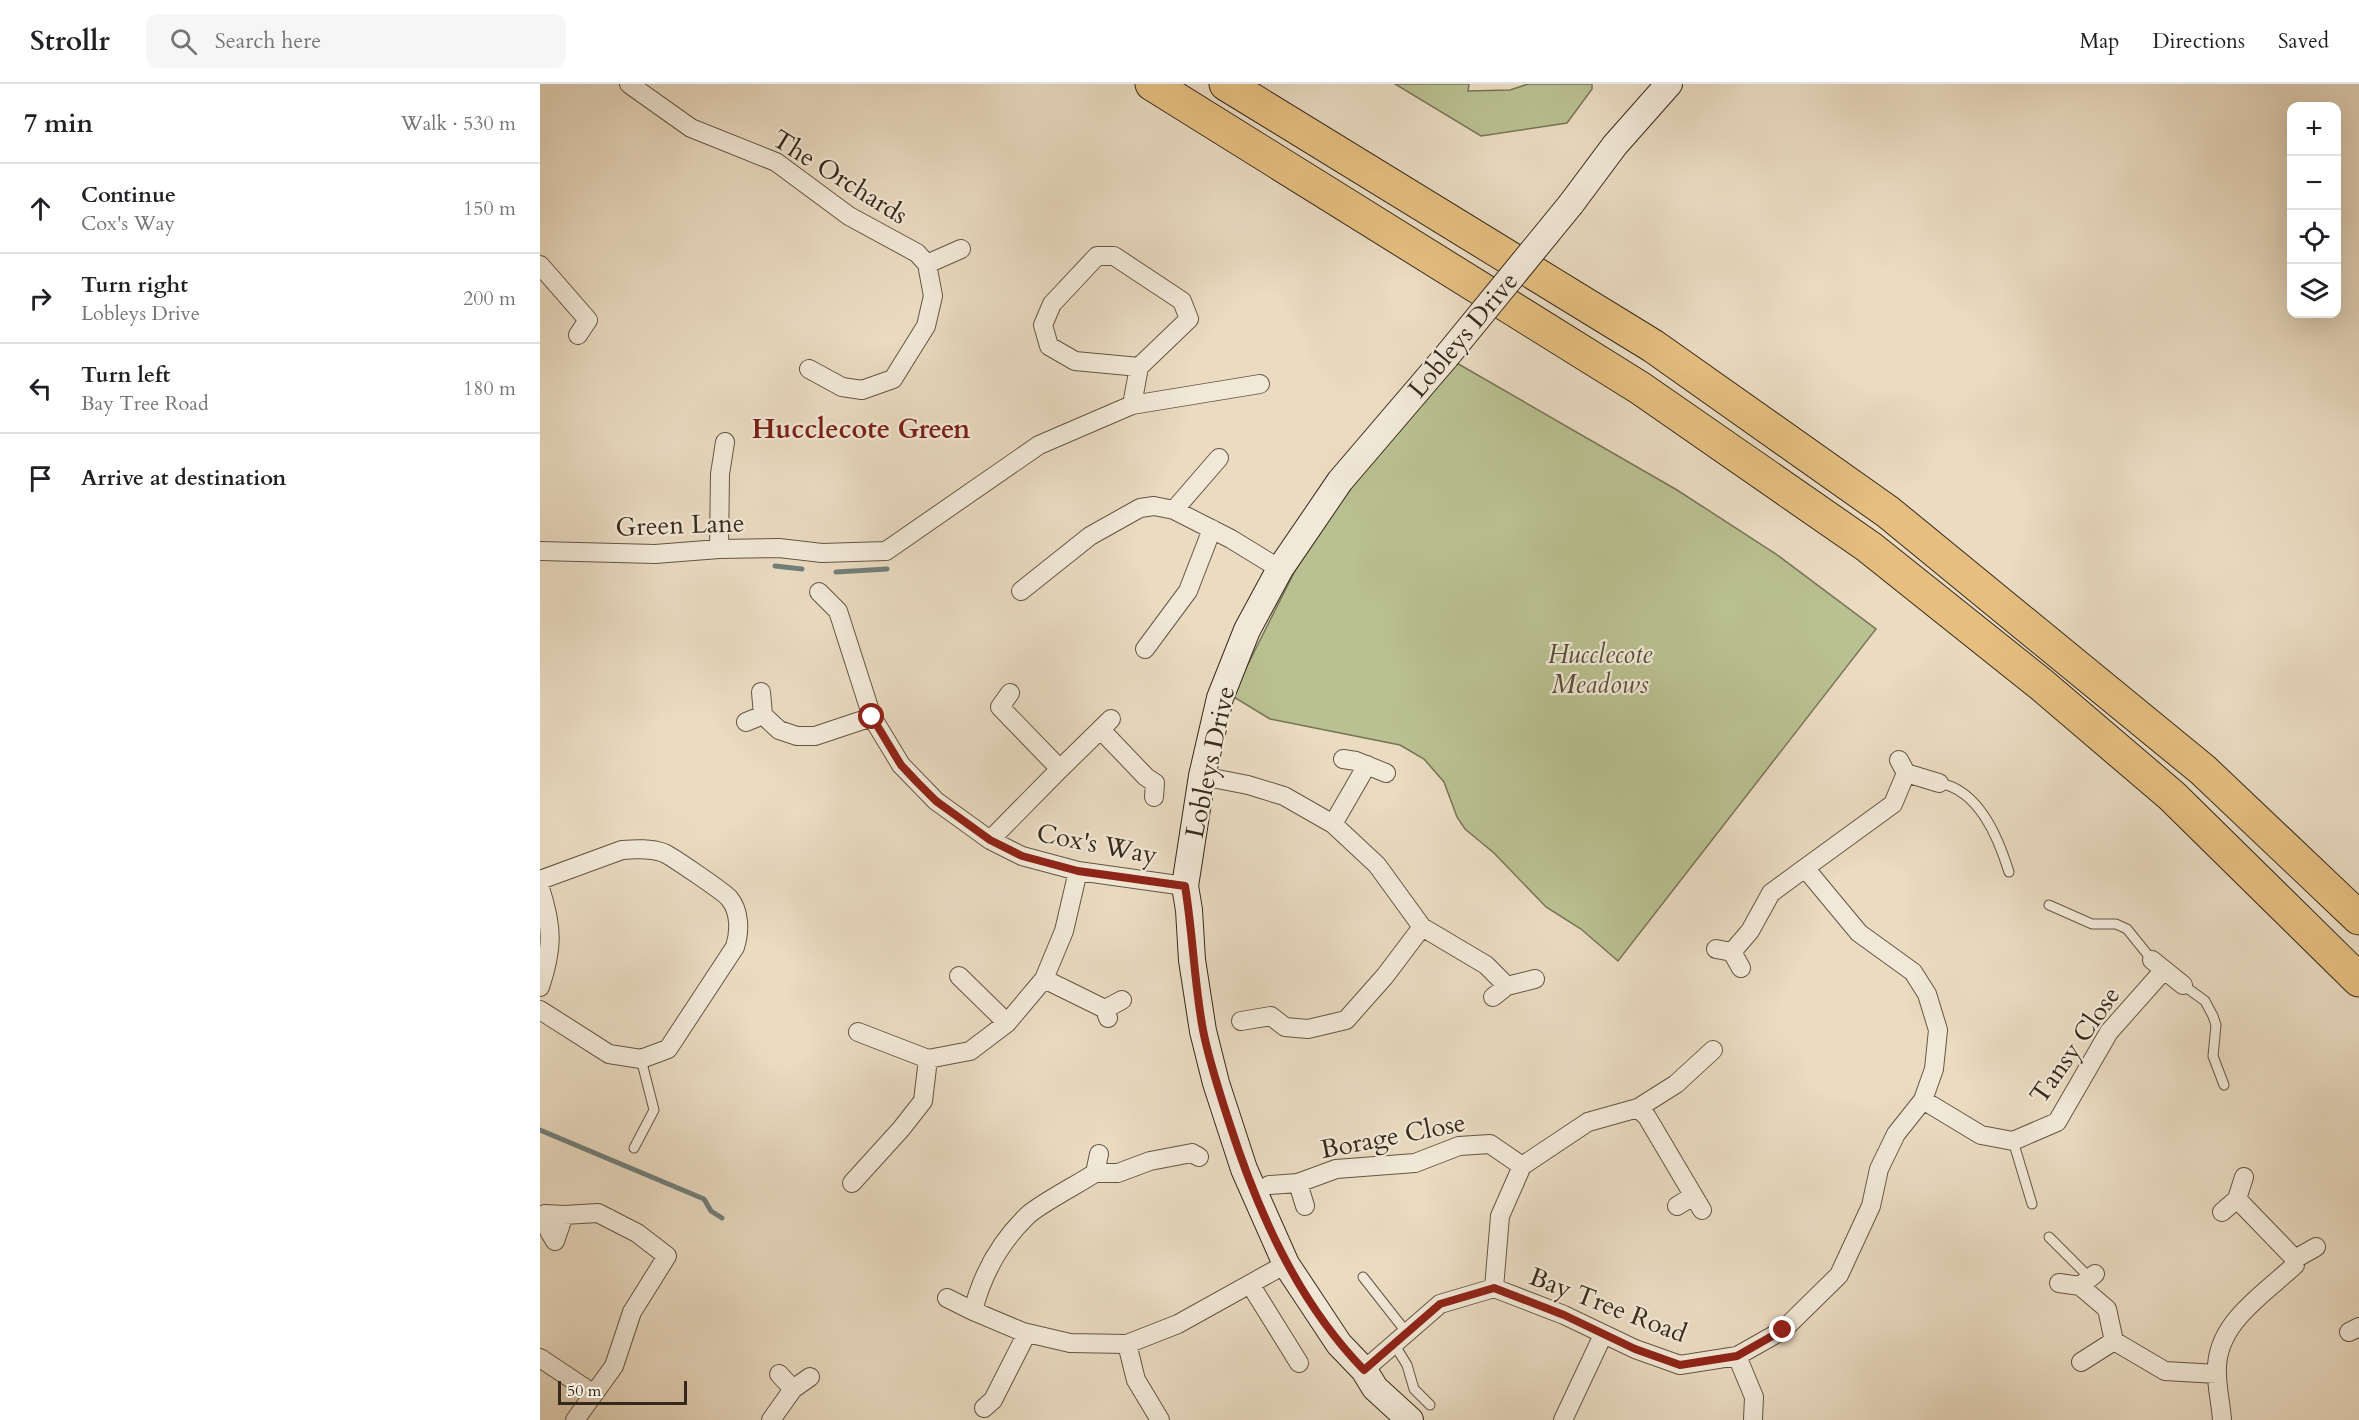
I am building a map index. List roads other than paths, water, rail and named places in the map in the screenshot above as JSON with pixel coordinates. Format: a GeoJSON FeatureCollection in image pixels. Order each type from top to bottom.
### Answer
{"type":"FeatureCollection","features":[{"type":"Feature","properties":{"kind":"highway"},"geometry":{"type":"LineString","coordinates":[[1152,84],[1640,388],[1760,469],[1869,547],[2042,685],[2172,796],[2359,980]]}},
{"type":"Feature","properties":{"kind":"highway"},"geometry":{"type":"LineString","coordinates":[[1226,84],[1653,346],[1888,512],[2203,770],[2359,918]]}},
{"type":"Feature","properties":{"kind":"street","name":"The Orchards"},"geometry":{"type":"LineString","coordinates":[[629,84],[691,128],[776,162],[849,216],[917,253],[927,264]]}},
{"type":"Feature","properties":{"kind":"street","name":"Lobleys Drive"},"geometry":{"type":"LineString","coordinates":[[1410,1420],[1375,1388],[1364,1370],[1339,1344],[1286,1264],[1244,1169],[1216,1083],[1203,1031],[1192,960],[1185,886],[1202,776],[1220,698],[1247,630],[1280,569],[1340,481],[1446,357],[1571,204],[1615,145],[1669,84]]}},
{"type":"Feature","properties":{"kind":"street"},"geometry":{"type":"LineString","coordinates":[[809,369],[842,387],[862,390],[893,379],[926,326],[933,296],[927,264],[961,249]]}},
{"type":"Feature","properties":{"kind":"street"},"geometry":{"type":"LineString","coordinates":[[1132,405],[1139,367],[1189,320],[1182,301],[1114,256],[1097,256],[1052,304],[1043,325],[1049,346],[1075,361],[1139,367]]}},
{"type":"Feature","properties":{"kind":"street"},"geometry":{"type":"LineString","coordinates":[[540,265],[590,325]]}},
{"type":"Feature","properties":{"kind":"street","name":"Green Lane"},"geometry":{"type":"LineString","coordinates":[[540,551],[655,554],[719,549],[779,548],[822,553],[886,551],[1040,445],[1132,405],[1260,384]]}},
{"type":"Feature","properties":{"kind":"street"},"geometry":{"type":"LineString","coordinates":[[719,549],[720,474],[725,442]]}},
{"type":"Feature","properties":{"kind":"street"},"geometry":{"type":"LineString","coordinates":[[1174,510],[1219,458]]}},
{"type":"Feature","properties":{"kind":"street"},"geometry":{"type":"LineString","coordinates":[[1021,591],[1090,536],[1140,508],[1154,506],[1174,510],[1212,529],[1280,569]]}},
{"type":"Feature","properties":{"kind":"street"},"geometry":{"type":"LineString","coordinates":[[1145,649],[1188,591],[1212,529]]}},
{"type":"Feature","properties":{"kind":"street","name":"Cox's Way"},"geometry":{"type":"LineString","coordinates":[[819,592],[842,609],[872,717],[901,765],[936,801],[990,840],[1022,856],[1078,871],[1185,886]]}},
{"type":"Feature","properties":{"kind":"street"},"geometry":{"type":"LineString","coordinates":[[761,692],[764,715],[779,730],[797,736],[814,736],[872,717]]}},
{"type":"Feature","properties":{"kind":"street"},"geometry":{"type":"LineString","coordinates":[[1000,704],[1060,769]]}},
{"type":"Feature","properties":{"kind":"street"},"geometry":{"type":"LineString","coordinates":[[746,722],[764,715]]}},
{"type":"Feature","properties":{"kind":"street"},"geometry":{"type":"LineString","coordinates":[[990,840],[1106,724],[1146,777],[1155,783],[1154,797]]}},
{"type":"Feature","properties":{"kind":"street"},"geometry":{"type":"LineString","coordinates":[[1343,759],[1386,773]]}},
{"type":"Feature","properties":{"kind":"street"},"geometry":{"type":"LineString","coordinates":[[1333,824],[1367,765]]}},
{"type":"Feature","properties":{"kind":"street"},"geometry":{"type":"LineString","coordinates":[[1730,956],[1750,931],[1771,893],[1893,804],[1902,766],[1939,783]]}},
{"type":"Feature","properties":{"kind":"street"},"geometry":{"type":"LineString","coordinates":[[1202,776],[1248,785],[1284,796],[1333,824],[1377,865],[1422,927],[1486,965],[1500,991],[1535,979]]}},
{"type":"Feature","properties":{"kind":"street"},"geometry":{"type":"LineString","coordinates":[[540,880],[622,850],[636,849],[664,853],[729,897],[738,920],[739,934],[735,946],[668,1049],[641,1059],[609,1054],[540,1010]]}},
{"type":"Feature","properties":{"kind":"street","name":"Bay Tree Road"},"geometry":{"type":"LineString","coordinates":[[1364,1370],[1440,1304],[1494,1288],[1564,1315],[1603,1335],[1680,1365],[1737,1356],[1783,1330],[1839,1275],[1871,1206],[1879,1169],[1896,1134],[1923,1100],[1934,1069],[1938,1030],[1927,994],[1913,972],[1859,933],[1805,868]]}},
{"type":"Feature","properties":{"kind":"street"},"geometry":{"type":"LineString","coordinates":[[858,1032],[928,1059],[970,1051],[1007,1023],[1044,979],[1064,931],[1078,871]]}},
{"type":"Feature","properties":{"kind":"street"},"geometry":{"type":"LineString","coordinates":[[540,888],[550,918],[549,960],[540,987]]}},
{"type":"Feature","properties":{"kind":"street"},"geometry":{"type":"LineString","coordinates":[[1241,1021],[1274,1008],[1285,1027],[1308,1029],[1346,1020],[1422,927]]}},
{"type":"Feature","properties":{"kind":"street"},"geometry":{"type":"LineString","coordinates":[[2158,965],[2183,985]]}},
{"type":"Feature","properties":{"kind":"street","name":"Tansy Close"},"geometry":{"type":"LineString","coordinates":[[2013,1141],[2057,1122],[2109,1032],[2158,965]]}},
{"type":"Feature","properties":{"kind":"street"},"geometry":{"type":"LineString","coordinates":[[959,976],[1007,1023]]}},
{"type":"Feature","properties":{"kind":"street"},"geometry":{"type":"LineString","coordinates":[[1044,979],[1106,1013],[1122,1000]]}},
{"type":"Feature","properties":{"kind":"street"},"geometry":{"type":"LineString","coordinates":[[1494,1288],[1500,1216],[1522,1166],[1588,1122],[1638,1108],[1676,1084],[1713,1050]]}},
{"type":"Feature","properties":{"kind":"street"},"geometry":{"type":"LineString","coordinates":[[852,1183],[901,1130],[923,1101],[928,1059]]}},
{"type":"Feature","properties":{"kind":"street"},"geometry":{"type":"LineString","coordinates":[[1923,1100],[1981,1135],[2013,1141]]}},
{"type":"Feature","properties":{"kind":"street"},"geometry":{"type":"LineString","coordinates":[[1638,1108],[1647,1117],[1691,1204]]}},
{"type":"Feature","properties":{"kind":"street","name":"Borage Close"},"geometry":{"type":"LineString","coordinates":[[1269,1185],[1298,1183],[1336,1169],[1414,1163],[1459,1146],[1490,1144],[1522,1166]]}},
{"type":"Feature","properties":{"kind":"street"},"geometry":{"type":"LineString","coordinates":[[974,1311],[978,1293],[991,1261],[1029,1215],[1095,1173],[1118,1173],[1174,1155],[1192,1153],[1199,1157]]}},
{"type":"Feature","properties":{"kind":"street"},"geometry":{"type":"LineString","coordinates":[[1095,1173],[1099,1154]]}},
{"type":"Feature","properties":{"kind":"street"},"geometry":{"type":"LineString","coordinates":[[2222,1212],[2237,1199],[2244,1178]]}},
{"type":"Feature","properties":{"kind":"street"},"geometry":{"type":"LineString","coordinates":[[1298,1183],[1305,1206]]}},
{"type":"Feature","properties":{"kind":"street"},"geometry":{"type":"LineString","coordinates":[[2222,1420],[2217,1374],[2218,1351],[2232,1322],[2295,1265],[2295,1259],[2237,1199]]}},
{"type":"Feature","properties":{"kind":"street"},"geometry":{"type":"LineString","coordinates":[[555,1241],[564,1215],[598,1213],[637,1233],[667,1256],[632,1312],[614,1366],[575,1420]]}},
{"type":"Feature","properties":{"kind":"street"},"geometry":{"type":"LineString","coordinates":[[2295,1259],[2316,1247]]}},
{"type":"Feature","properties":{"kind":"street"},"geometry":{"type":"LineString","coordinates":[[947,1298],[1027,1333],[1070,1343],[1127,1344],[1178,1324],[1286,1264]]}},
{"type":"Feature","properties":{"kind":"street"},"geometry":{"type":"LineString","coordinates":[[2059,1283],[2089,1279],[2107,1309],[2114,1341],[2165,1371],[2217,1374]]}},
{"type":"Feature","properties":{"kind":"street"},"geometry":{"type":"LineString","coordinates":[[1250,1284],[1299,1363]]}},
{"type":"Feature","properties":{"kind":"street"},"geometry":{"type":"LineString","coordinates":[[984,1408],[993,1400],[1027,1333]]}},
{"type":"Feature","properties":{"kind":"street"},"geometry":{"type":"LineString","coordinates":[[1563,1420],[1603,1335]]}},
{"type":"Feature","properties":{"kind":"street"},"geometry":{"type":"LineString","coordinates":[[2081,1362],[2114,1341]]}},
{"type":"Feature","properties":{"kind":"street"},"geometry":{"type":"LineString","coordinates":[[1127,1344],[1136,1380],[1160,1420]]}},
{"type":"Feature","properties":{"kind":"street"},"geometry":{"type":"LineString","coordinates":[[1737,1356],[1754,1397],[1754,1420]]}},
{"type":"Feature","properties":{"kind":"street"},"geometry":{"type":"LineString","coordinates":[[540,1358],[594,1394]]}},
{"type":"Feature","properties":{"kind":"street"},"geometry":{"type":"LineString","coordinates":[[779,1374],[793,1389]]}},
{"type":"Feature","properties":{"kind":"street"},"geometry":{"type":"LineString","coordinates":[[771,1420],[793,1389],[810,1377]]}},
{"type":"Feature","properties":{"kind":"lane"},"geometry":{"type":"LineString","coordinates":[[1939,783],[1949,784],[1961,791],[1978,809],[1994,831],[2009,872]]}},
{"type":"Feature","properties":{"kind":"lane"},"geometry":{"type":"LineString","coordinates":[[2049,905],[2092,924],[2116,924],[2127,929],[2158,965]]}},
{"type":"Feature","properties":{"kind":"lane"},"geometry":{"type":"LineString","coordinates":[[2183,985],[2205,1001],[2213,1016],[2216,1025],[2213,1056],[2224,1085]]}},
{"type":"Feature","properties":{"kind":"lane"},"geometry":{"type":"LineString","coordinates":[[634,1148],[654,1110],[641,1059]]}},
{"type":"Feature","properties":{"kind":"lane"},"geometry":{"type":"LineString","coordinates":[[2013,1141],[2032,1204]]}},
{"type":"Feature","properties":{"kind":"lane"},"geometry":{"type":"LineString","coordinates":[[2049,1237],[2089,1279]]}},
{"type":"Feature","properties":{"kind":"lane"},"geometry":{"type":"LineString","coordinates":[[1363,1277],[1400,1339],[1414,1389],[1430,1405]]}},
{"type":"Feature","properties":{"kind":"waterway"},"geometry":{"type":"LineString","coordinates":[[775,566],[802,569]]}},
{"type":"Feature","properties":{"kind":"waterway"},"geometry":{"type":"LineString","coordinates":[[836,572],[887,569]]}},
{"type":"Feature","properties":{"kind":"waterway"},"geometry":{"type":"LineString","coordinates":[[540,1130],[704,1199],[711,1211],[722,1218]]}},
{"type":"Feature","properties":{"kind":"district","name":"Hucclecote Green"},"geometry":{"type":"Point","coordinates":[861,429]}},
{"type":"Feature","properties":{"kind":"park label","name":"Hucclecote Meadows"},"geometry":{"type":"Point","coordinates":[1600,669]}}]}
